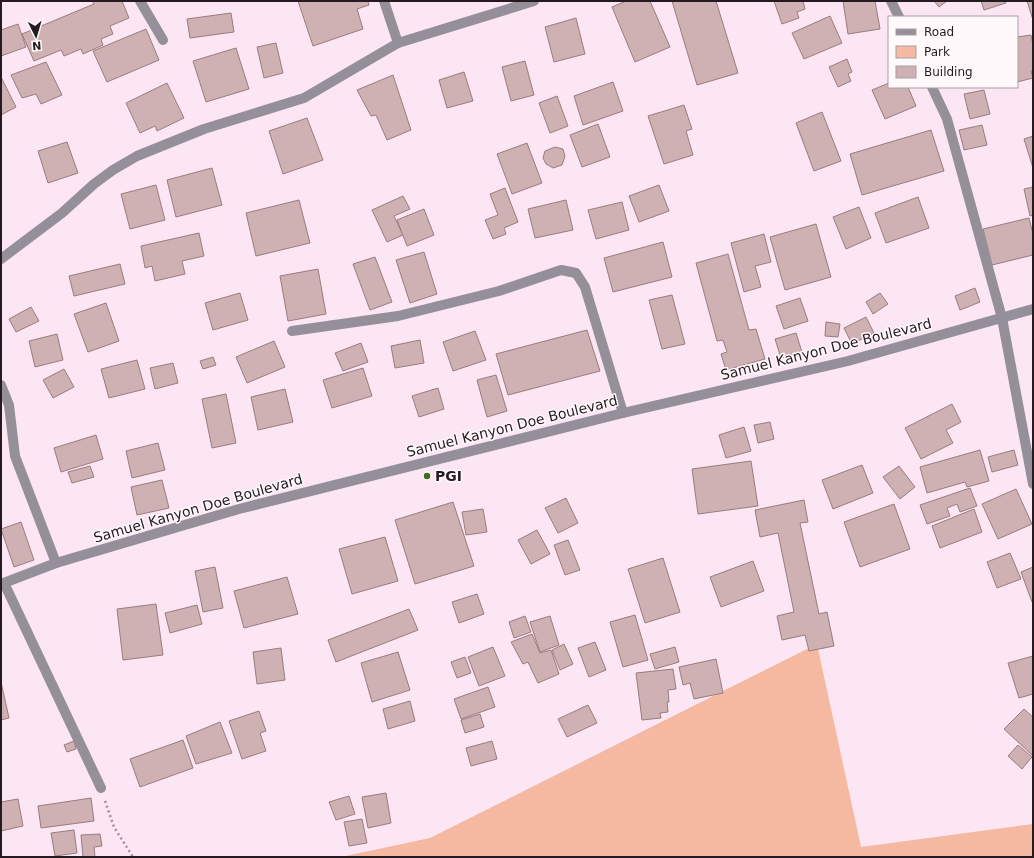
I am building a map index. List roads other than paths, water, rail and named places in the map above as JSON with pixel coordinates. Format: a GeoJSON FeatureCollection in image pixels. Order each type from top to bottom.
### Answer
{"type":"FeatureCollection","features":[{"type":"Feature","properties":{"kind":"street"},"geometry":{"type":"LineString","coordinates":[[140,1],[163,40]]}},
{"type":"Feature","properties":{"kind":"street"},"geometry":{"type":"LineString","coordinates":[[384,1],[398,43]]}},
{"type":"Feature","properties":{"kind":"street"},"geometry":{"type":"LineString","coordinates":[[1,259],[62,213],[94,184],[113,170],[137,156],[204,129],[304,98],[398,43],[534,1]]}},
{"type":"Feature","properties":{"kind":"street"},"geometry":{"type":"LineString","coordinates":[[891,1],[898,16]]}},
{"type":"Feature","properties":{"kind":"street"},"geometry":{"type":"LineString","coordinates":[[932,88],[947,119],[1002,318],[1033,484]]}},
{"type":"Feature","properties":{"kind":"street"},"geometry":{"type":"LineString","coordinates":[[292,331],[398,316],[499,291],[561,270],[576,273],[585,287],[623,413]]}},
{"type":"Feature","properties":{"kind":"street","name":"Samuel Kanyon Doe Boulevard"},"geometry":{"type":"LineString","coordinates":[[2,583],[56,563],[239,509],[623,413],[848,361],[1033,309]]}},
{"type":"Feature","properties":{"kind":"street"},"geometry":{"type":"LineString","coordinates":[[1,385],[9,404],[15,456],[56,563]]}},
{"type":"Feature","properties":{"kind":"street"},"geometry":{"type":"LineString","coordinates":[[2,583],[101,788]]}},
{"type":"Feature","properties":{"kind":"place","name":"PGI"},"geometry":{"type":"Point","coordinates":[427,476]}}]}
